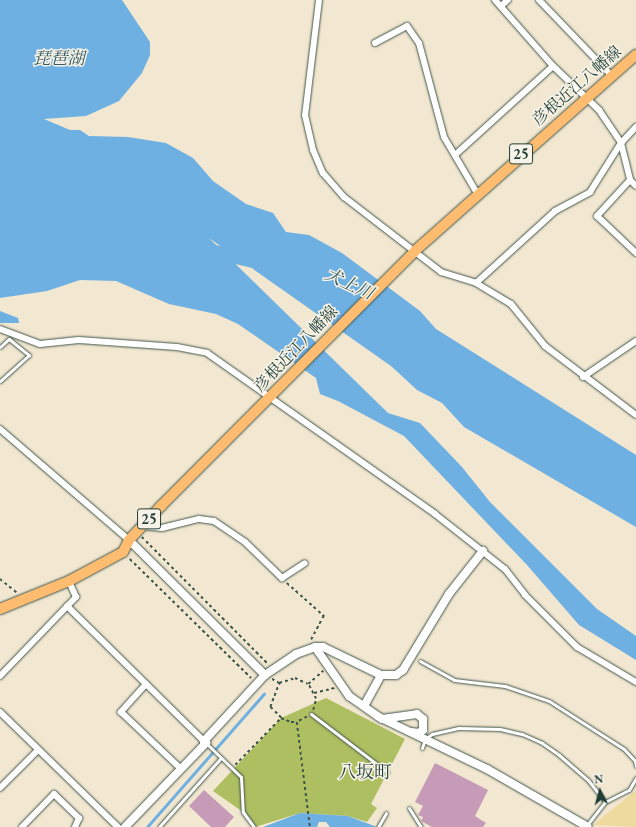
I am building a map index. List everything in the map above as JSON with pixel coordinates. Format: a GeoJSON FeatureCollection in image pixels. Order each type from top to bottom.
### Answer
{"type":"FeatureCollection","features":[{"type":"Feature","properties":{"kind":"main road","name":"彦根近江八幡線"},"geometry":{"type":"LineString","coordinates":[[123,552],[129,540],[412,253],[477,193],[636,55]]}},
{"type":"Feature","properties":{"kind":"main road"},"geometry":{"type":"LineString","coordinates":[[0,609],[69,581],[123,552]]}},
{"type":"Feature","properties":{"kind":"street"},"geometry":{"type":"LineString","coordinates":[[319,0],[305,115],[313,150],[323,173],[344,197],[412,253],[441,272],[476,283],[510,304],[545,346],[583,377],[635,413]]}},
{"type":"Feature","properties":{"kind":"street"},"geometry":{"type":"LineString","coordinates":[[495,0],[553,66],[587,97],[621,143],[630,180],[636,186]]}},
{"type":"Feature","properties":{"kind":"street"},"geometry":{"type":"LineString","coordinates":[[501,6],[508,0]]}},
{"type":"Feature","properties":{"kind":"street"},"geometry":{"type":"LineString","coordinates":[[539,0],[612,76]]}},
{"type":"Feature","properties":{"kind":"street"},"geometry":{"type":"LineString","coordinates":[[375,43],[407,26],[419,43],[444,136],[477,193]]}},
{"type":"Feature","properties":{"kind":"street"},"geometry":{"type":"LineString","coordinates":[[455,155],[553,66]]}},
{"type":"Feature","properties":{"kind":"street"},"geometry":{"type":"LineString","coordinates":[[476,283],[555,211],[590,192],[621,143],[636,127]]}},
{"type":"Feature","properties":{"kind":"street"},"geometry":{"type":"LineString","coordinates":[[630,180],[597,216],[636,253]]}},
{"type":"Feature","properties":{"kind":"street"},"geometry":{"type":"LineString","coordinates":[[0,329],[40,344],[79,340],[177,347],[207,353],[272,395],[435,514],[505,569],[525,595],[577,647],[636,682]]}},
{"type":"Feature","properties":{"kind":"street"},"geometry":{"type":"LineString","coordinates":[[583,377],[636,341]]}},
{"type":"Feature","properties":{"kind":"street"},"geometry":{"type":"LineString","coordinates":[[0,429],[129,540],[265,675]]}},
{"type":"Feature","properties":{"kind":"street"},"geometry":{"type":"LineString","coordinates":[[140,529],[162,528],[199,519],[214,520],[246,542],[282,578],[305,563]]}},
{"type":"Feature","properties":{"kind":"street"},"geometry":{"type":"LineString","coordinates":[[125,827],[181,769],[265,675],[311,647],[323,647],[381,674],[390,676],[403,670],[449,594],[482,551]]}},
{"type":"Feature","properties":{"kind":"street"},"geometry":{"type":"LineString","coordinates":[[0,676],[76,597],[69,581]]}},
{"type":"Feature","properties":{"kind":"street"},"geometry":{"type":"LineString","coordinates":[[67,606],[205,742]]}},
{"type":"Feature","properties":{"kind":"street"},"geometry":{"type":"LineString","coordinates":[[311,647],[349,696],[382,719],[487,769],[587,827]]}},
{"type":"Feature","properties":{"kind":"street"},"geometry":{"type":"LineString","coordinates":[[364,706],[381,674]]}},
{"type":"Feature","properties":{"kind":"street"},"geometry":{"type":"LineString","coordinates":[[146,684],[121,712],[181,769]]}},
{"type":"Feature","properties":{"kind":"street"},"geometry":{"type":"LineString","coordinates":[[0,712],[118,827]]}},
{"type":"Feature","properties":{"kind":"street"},"geometry":{"type":"LineString","coordinates":[[382,719],[417,714],[422,719],[423,730],[419,733],[410,732]]}},
{"type":"Feature","properties":{"kind":"street"},"geometry":{"type":"LineString","coordinates":[[0,788],[38,750]]}},
{"type":"Feature","properties":{"kind":"street"},"geometry":{"type":"LineString","coordinates":[[22,827],[54,794],[79,818],[75,827]]}},
{"type":"Feature","properties":{"kind":"lane"},"geometry":{"type":"LineString","coordinates":[[0,347],[9,339],[29,355],[0,381]]}},
{"type":"Feature","properties":{"kind":"lane"},"geometry":{"type":"LineString","coordinates":[[420,661],[454,680],[505,686],[549,701],[624,750],[635,761],[636,766]]}},
{"type":"Feature","properties":{"kind":"lane"},"geometry":{"type":"LineString","coordinates":[[311,714],[387,772]]}},
{"type":"Feature","properties":{"kind":"lane"},"geometry":{"type":"LineString","coordinates":[[422,748],[425,739],[432,734],[459,728],[500,729],[522,734],[542,743],[559,755],[588,780],[605,802]]}},
{"type":"Feature","properties":{"kind":"lane"},"geometry":{"type":"LineString","coordinates":[[205,742],[241,777],[243,812],[254,827]]}},
{"type":"Feature","properties":{"kind":"lane"},"geometry":{"type":"LineString","coordinates":[[159,827],[221,758]]}},
{"type":"Feature","properties":{"kind":"lane"},"geometry":{"type":"LineString","coordinates":[[587,827],[594,813],[605,802],[629,790],[636,778]]}},
{"type":"Feature","properties":{"kind":"lane"},"geometry":{"type":"LineString","coordinates":[[409,808],[418,819],[421,827]]}},
{"type":"Feature","properties":{"kind":"lane"},"geometry":{"type":"LineString","coordinates":[[378,827],[386,813]]}},
{"type":"Feature","properties":{"kind":"path"},"geometry":{"type":"LineString","coordinates":[[140,529],[273,669]]}},
{"type":"Feature","properties":{"kind":"path"},"geometry":{"type":"LineString","coordinates":[[123,552],[256,684]]}},
{"type":"Feature","properties":{"kind":"path"},"geometry":{"type":"LineString","coordinates":[[282,578],[324,616],[311,647]]}},
{"type":"Feature","properties":{"kind":"path"},"geometry":{"type":"LineString","coordinates":[[0,579],[24,599]]}},
{"type":"Feature","properties":{"kind":"path"},"geometry":{"type":"LineString","coordinates":[[308,684],[324,671],[321,665]]}},
{"type":"Feature","properties":{"kind":"path"},"geometry":{"type":"LineString","coordinates":[[295,678],[308,684],[314,693],[316,703],[311,714],[297,722],[291,722],[281,718],[270,707],[279,683],[295,678]]}},
{"type":"Feature","properties":{"kind":"path"},"geometry":{"type":"LineString","coordinates":[[314,693],[341,686]]}},
{"type":"Feature","properties":{"kind":"path"},"geometry":{"type":"LineString","coordinates":[[232,768],[281,718]]}},
{"type":"Feature","properties":{"kind":"path"},"geometry":{"type":"LineString","coordinates":[[297,722],[310,827]]}},
{"type":"Feature","properties":{"kind":"green space"},"geometry":{"type":"Polygon","coordinates":[[[326,698],[405,739],[371,804],[377,808],[367,822],[348,816],[300,813],[255,827],[243,812],[213,791],[281,718],[326,698]]]}},
{"type":"Feature","properties":{"kind":"sand"},"geometry":{"type":"Polygon","coordinates":[[[636,790],[636,827],[593,825],[636,790]]]}},
{"type":"Feature","properties":{"kind":"water","name":"琵琶湖"},"geometry":{"type":"Polygon","coordinates":[[[0,0],[122,0],[150,42],[150,55],[142,73],[119,101],[86,116],[44,119],[70,130],[80,130],[89,136],[128,137],[166,143],[193,158],[213,181],[246,204],[273,213],[286,232],[309,235],[342,253],[420,311],[436,329],[636,455],[636,527],[464,427],[442,403],[417,390],[391,366],[209,238],[388,413],[420,423],[462,467],[490,502],[597,609],[636,636],[636,660],[579,625],[527,565],[404,436],[338,401],[320,394],[316,378],[238,324],[216,314],[169,304],[116,281],[80,280],[47,291],[0,298],[0,0]]]}},
{"type":"Feature","properties":{"kind":"water"},"geometry":{"type":"Polygon","coordinates":[[[0,311],[18,318],[19,323],[0,323],[0,311]]]}},
{"type":"Feature","properties":{"kind":"water"},"geometry":{"type":"Polygon","coordinates":[[[300,813],[348,816],[377,827],[330,827],[326,822],[319,822],[317,827],[263,827],[300,813]]]}},
{"type":"Feature","properties":{"kind":"building"},"geometry":{"type":"Polygon","coordinates":[[[435,763],[488,790],[475,816],[486,823],[483,827],[432,827],[421,821],[423,817],[418,815],[423,806],[415,802],[435,763]]]}},
{"type":"Feature","properties":{"kind":"building"},"geometry":{"type":"Polygon","coordinates":[[[204,790],[234,817],[225,827],[211,827],[189,806],[204,790]]]}},
{"type":"Feature","properties":{"kind":"waterway","name":"犬上川"},"geometry":{"type":"LineString","coordinates":[[207,250],[253,261]]}},
{"type":"Feature","properties":{"kind":"waterway"},"geometry":{"type":"LineString","coordinates":[[147,827],[264,694]]}},
{"type":"Feature","properties":{"kind":"district","name":"八坂町"},"geometry":{"type":"Point","coordinates":[365,772]}}]}
